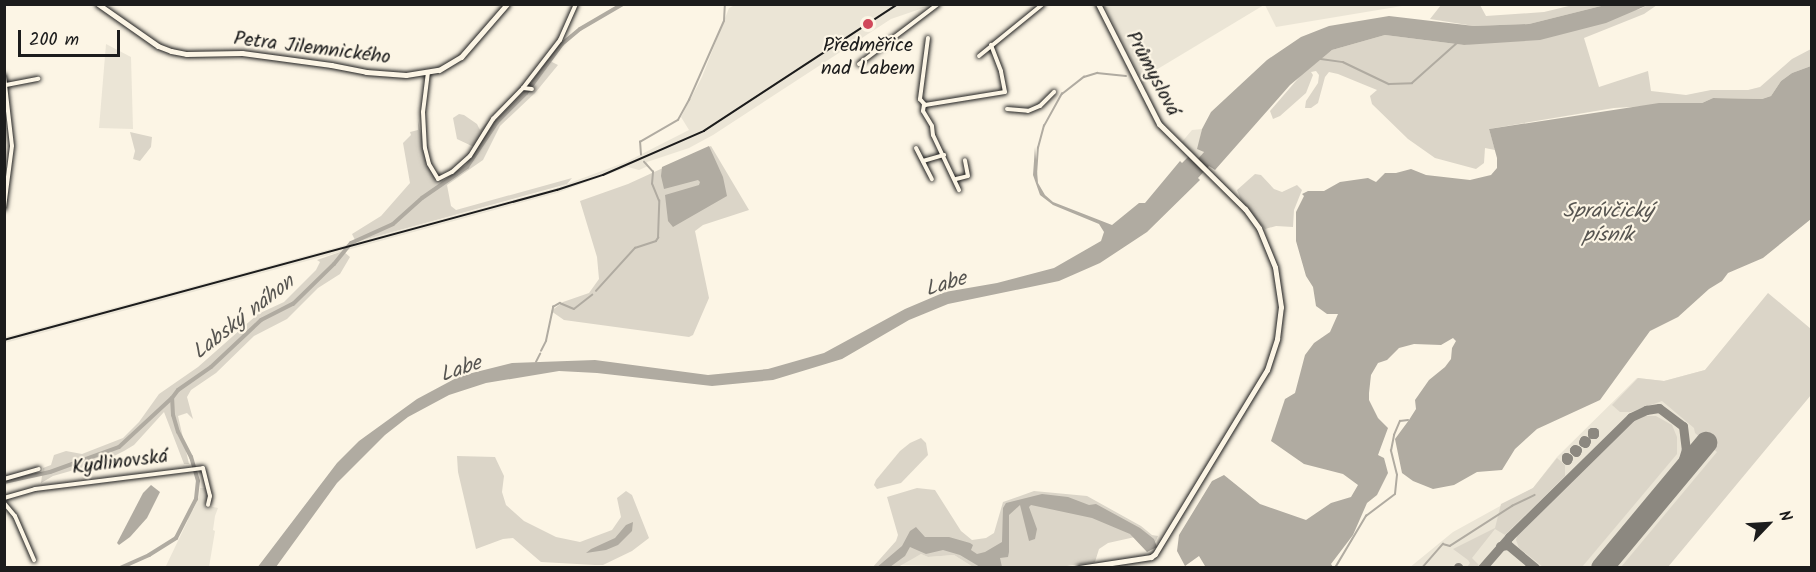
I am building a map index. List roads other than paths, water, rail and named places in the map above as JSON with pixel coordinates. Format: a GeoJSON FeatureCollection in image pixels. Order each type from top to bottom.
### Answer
{"type":"FeatureCollection","features":[{"type":"Feature","properties":{"kind":"street","name":"Petra Jilemnického"},"geometry":{"type":"LineString","coordinates":[[98,4],[158,46],[171,51],[186,54],[242,53],[366,72],[406,75],[439,70],[461,57],[507,4]]}},
{"type":"Feature","properties":{"kind":"street"},"geometry":{"type":"LineString","coordinates":[[428,72],[423,112],[425,148],[429,164],[438,179],[452,172],[470,156],[493,119],[524,88],[560,40],[576,4]]}},
{"type":"Feature","properties":{"kind":"street"},"geometry":{"type":"LineString","coordinates":[[859,64],[938,4]]}},
{"type":"Feature","properties":{"kind":"street"},"geometry":{"type":"LineString","coordinates":[[979,56],[1042,4]]}},
{"type":"Feature","properties":{"kind":"street","name":"Průmyslová"},"geometry":{"type":"LineString","coordinates":[[1079,567],[1151,557],[1155,554],[1267,370],[1280,326],[1280,290],[1269,248],[1245,209],[1186,153],[1152,114],[1098,4]]}},
{"type":"Feature","properties":{"kind":"street"},"geometry":{"type":"LineString","coordinates":[[928,38],[920,99],[925,105],[924,113],[960,190]]}},
{"type":"Feature","properties":{"kind":"street"},"geometry":{"type":"LineString","coordinates":[[925,105],[1005,92],[1001,71],[991,45]]}},
{"type":"Feature","properties":{"kind":"street"},"geometry":{"type":"LineString","coordinates":[[4,76],[12,146],[4,208]]}},
{"type":"Feature","properties":{"kind":"street"},"geometry":{"type":"LineString","coordinates":[[6,85],[38,79]]}},
{"type":"Feature","properties":{"kind":"street"},"geometry":{"type":"LineString","coordinates":[[524,88],[532,90]]}},
{"type":"Feature","properties":{"kind":"street"},"geometry":{"type":"LineString","coordinates":[[1007,109],[1028,111],[1040,106],[1054,92]]}},
{"type":"Feature","properties":{"kind":"street"},"geometry":{"type":"LineString","coordinates":[[915,148],[932,179]]}},
{"type":"Feature","properties":{"kind":"street"},"geometry":{"type":"LineString","coordinates":[[923,161],[944,155]]}},
{"type":"Feature","properties":{"kind":"street"},"geometry":{"type":"LineString","coordinates":[[956,179],[968,176],[965,160]]}},
{"type":"Feature","properties":{"kind":"street","name":"Kydlinovská"},"geometry":{"type":"LineString","coordinates":[[4,501],[35,489],[203,468],[210,496],[208,505]]}},
{"type":"Feature","properties":{"kind":"street"},"geometry":{"type":"LineString","coordinates":[[4,479],[39,469]]}},
{"type":"Feature","properties":{"kind":"street"},"geometry":{"type":"LineString","coordinates":[[4,501],[15,516],[34,560]]}},
{"type":"Feature","properties":{"kind":"water"},"geometry":{"type":"Polygon","coordinates":[[[1605,5],[1648,5],[1606,23],[1540,40],[1464,45],[1385,35],[1332,50],[1290,85],[1215,170],[1209,166],[1198,178],[1200,180],[1147,232],[1100,263],[1059,281],[948,304],[909,320],[842,359],[773,380],[712,386],[559,371],[486,383],[449,395],[408,417],[385,435],[337,483],[276,567],[257,568],[337,463],[359,441],[417,399],[460,376],[512,363],[595,360],[708,375],[768,369],[824,353],[905,309],[945,292],[997,283],[1054,268],[1101,241],[1104,232],[1099,224],[1053,205],[1040,195],[1033,175],[1035,147],[1038,183],[1045,195],[1053,202],[1112,225],[1139,203],[1145,203],[1180,161],[1182,163],[1191,154],[1197,160],[1204,152],[1197,149],[1202,129],[1211,112],[1267,60],[1301,37],[1329,26],[1389,16],[1474,26],[1529,24],[1605,5]]]}},
{"type":"Feature","properties":{"kind":"water","name":"Správčický písník"},"geometry":{"type":"Polygon","coordinates":[[[1811,66],[1811,219],[1763,258],[1728,273],[1722,281],[1709,289],[1678,317],[1650,331],[1600,400],[1537,429],[1515,449],[1502,470],[1477,472],[1454,485],[1433,489],[1413,481],[1402,473],[1395,439],[1416,409],[1415,400],[1429,380],[1451,359],[1452,348],[1456,341],[1453,338],[1441,345],[1414,344],[1399,348],[1387,360],[1378,363],[1371,375],[1369,393],[1369,400],[1378,418],[1388,428],[1378,455],[1384,458],[1388,473],[1377,495],[1367,503],[1353,535],[1331,564],[1333,567],[1204,567],[1199,556],[1185,566],[1177,551],[1179,535],[1212,481],[1224,475],[1260,504],[1306,520],[1331,503],[1351,497],[1358,485],[1343,474],[1304,464],[1271,441],[1285,399],[1295,393],[1305,355],[1314,343],[1330,332],[1338,314],[1327,314],[1316,306],[1313,287],[1306,276],[1296,241],[1296,212],[1304,196],[1302,194],[1308,191],[1324,191],[1340,182],[1368,178],[1376,182],[1385,173],[1411,169],[1426,175],[1470,180],[1491,175],[1497,168],[1497,158],[1489,129],[1659,103],[1702,103],[1713,98],[1762,99],[1771,96],[1781,81],[1792,73],[1811,66]]]}},
{"type":"Feature","properties":{"kind":"water"},"geometry":{"type":"Polygon","coordinates":[[[709,146],[723,177],[727,196],[673,227],[668,221],[665,195],[699,185],[700,182],[698,180],[664,189],[661,176],[662,167],[709,146]]]}},
{"type":"Feature","properties":{"kind":"water"},"geometry":{"type":"Polygon","coordinates":[[[151,485],[160,492],[147,518],[130,537],[119,545],[117,543],[143,493],[151,485]]]}},
{"type":"Feature","properties":{"kind":"water"},"geometry":{"type":"Polygon","coordinates":[[[1042,494],[1068,497],[1089,505],[1096,504],[1140,528],[1154,539],[1157,547],[1147,552],[1130,534],[1092,518],[1031,505],[1029,507],[1037,529],[1035,539],[1029,541],[1020,505],[1009,515],[1009,552],[1008,557],[1000,558],[1002,567],[980,567],[960,555],[943,550],[926,554],[910,547],[905,556],[890,567],[876,568],[902,546],[910,531],[916,527],[925,537],[949,537],[970,543],[973,545],[971,550],[977,554],[985,552],[1002,542],[1003,508],[1006,503],[1042,494]]]}},
{"type":"Feature","properties":{"kind":"water"},"geometry":{"type":"Polygon","coordinates":[[[633,522],[632,531],[618,545],[606,550],[586,553],[615,538],[626,525],[633,522]]]}},
{"type":"Feature","properties":{"kind":"waterway","name":"Labský náhon"},"geometry":{"type":"LineString","coordinates":[[120,568],[149,555],[176,538],[196,499],[198,481],[191,457],[178,432],[173,415],[172,398],[178,390],[211,367],[261,320],[293,304],[334,264],[351,243],[393,224],[422,198],[467,167],[497,122],[526,93],[562,44],[580,29],[623,4]]}},
{"type":"Feature","properties":{"kind":"waterway"},"geometry":{"type":"LineString","coordinates":[[641,155],[640,142],[678,120],[724,21],[725,4]]}},
{"type":"Feature","properties":{"kind":"waterway"},"geometry":{"type":"LineString","coordinates":[[1321,59],[1343,62],[1389,84],[1412,83],[1457,43]]}},
{"type":"Feature","properties":{"kind":"waterway"},"geometry":{"type":"LineString","coordinates":[[1036,175],[1038,148],[1044,126],[1062,94],[1084,77],[1097,73],[1126,76]]}},
{"type":"Feature","properties":{"kind":"waterway"},"geometry":{"type":"LineString","coordinates":[[596,291],[635,248],[656,241],[658,238],[659,201],[652,184],[653,172],[644,162]]}},
{"type":"Feature","properties":{"kind":"waterway"},"geometry":{"type":"LineString","coordinates":[[541,351],[546,341],[553,307],[560,303],[574,309],[592,295]]}},
{"type":"Feature","properties":{"kind":"waterway"},"geometry":{"type":"LineString","coordinates":[[536,362],[540,354]]}},
{"type":"Feature","properties":{"kind":"waterway"},"geometry":{"type":"LineString","coordinates":[[4,482],[50,472],[119,447],[172,398]]}},
{"type":"Feature","properties":{"kind":"waterway"},"geometry":{"type":"LineString","coordinates":[[1335,568],[1366,516],[1395,494],[1397,475],[1391,451],[1400,421],[1408,420]]}},
{"type":"Feature","properties":{"kind":"waterway"},"geometry":{"type":"LineString","coordinates":[[1422,568],[1443,544],[1450,546],[1512,506],[1535,495]]}},
{"type":"Feature","properties":{"kind":"railway"},"geometry":{"type":"LineString","coordinates":[[4,340],[557,190],[603,175],[704,131],[898,4]]}},
{"type":"Feature","properties":{"kind":"place","name":"Předměřice nad Labem"},"geometry":{"type":"Point","coordinates":[868,24]}},
{"type":"Feature","properties":{"kind":"water label","name":"Labe"},"geometry":{"type":"Point","coordinates":[946,285]}},
{"type":"Feature","properties":{"kind":"water label","name":"Labe"},"geometry":{"type":"Point","coordinates":[461,370]}}]}
